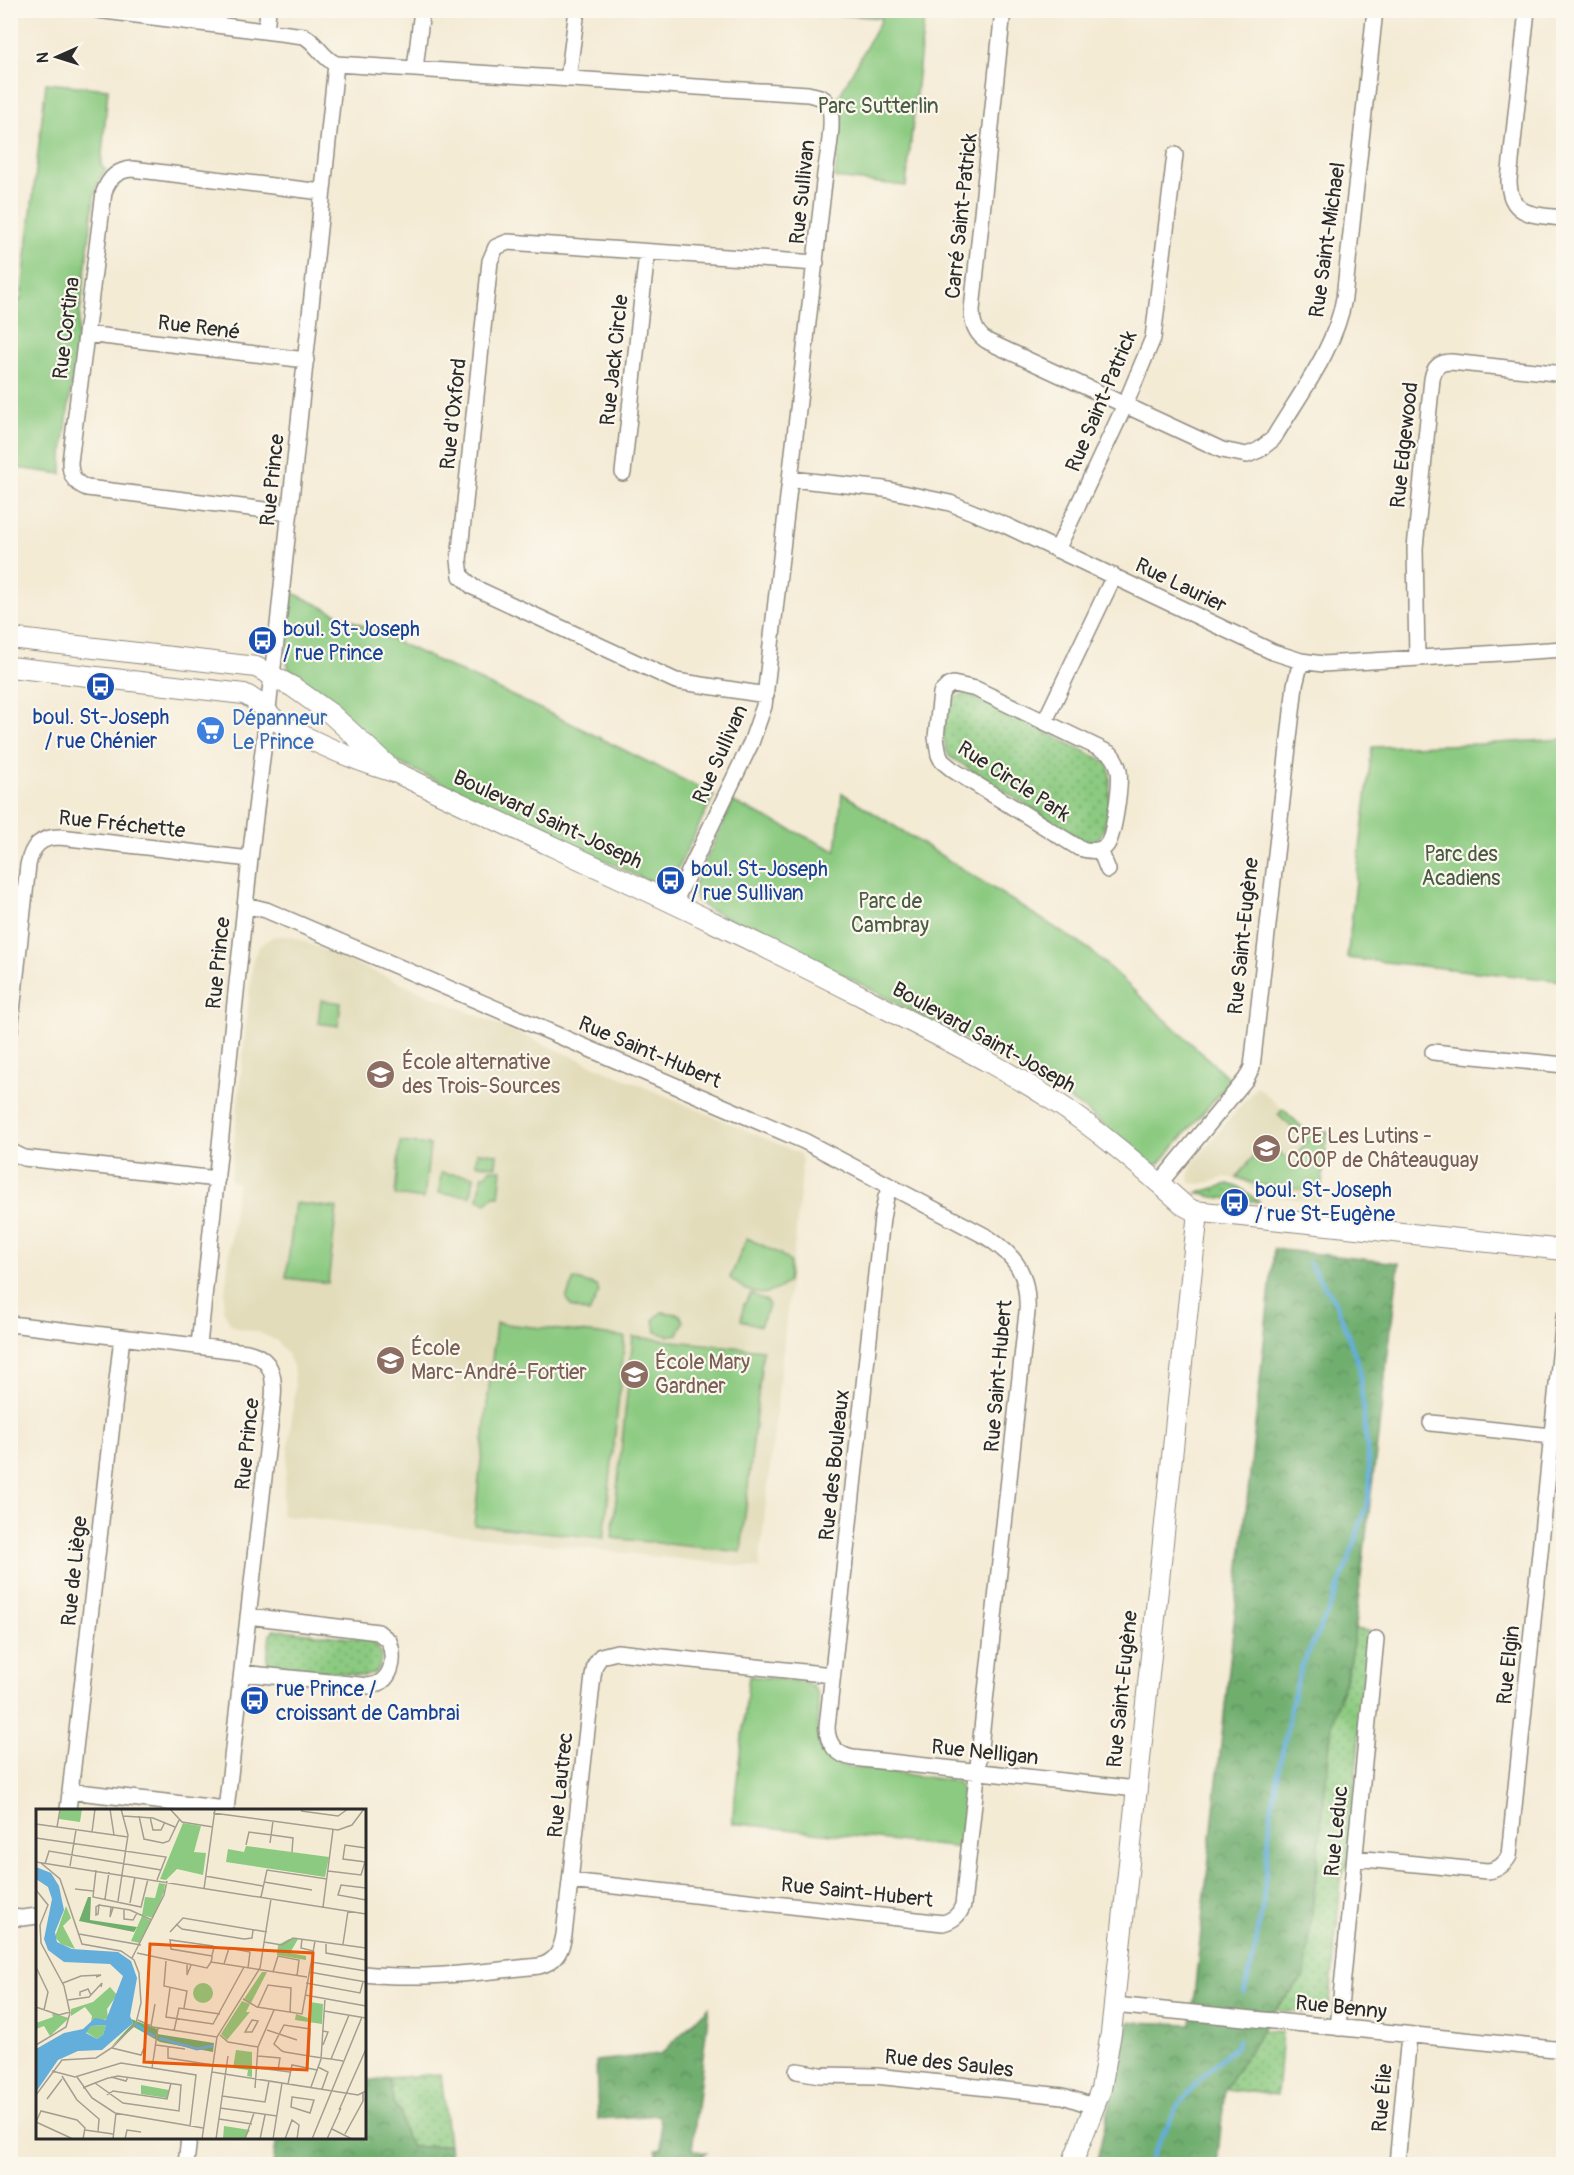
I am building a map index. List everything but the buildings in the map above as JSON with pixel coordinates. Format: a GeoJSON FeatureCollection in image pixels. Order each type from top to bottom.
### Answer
{"type":"FeatureCollection","features":[{"type":"Feature","properties":{"kind":"street"},"geometry":{"type":"LineString","coordinates":[[97,10],[304,36],[309,38],[324,57],[336,64]]}},
{"type":"Feature","properties":{"kind":"street"},"geometry":{"type":"LineString","coordinates":[[266,31],[268,10]]}},
{"type":"Feature","properties":{"kind":"street"},"geometry":{"type":"LineString","coordinates":[[415,69],[422,10]]}},
{"type":"Feature","properties":{"kind":"street"},"geometry":{"type":"LineString","coordinates":[[568,79],[577,10]]}},
{"type":"Feature","properties":{"kind":"street","name":"Carré Saint-Patrick"},"geometry":{"type":"LineString","coordinates":[[1003,10],[972,310],[974,324],[980,336],[989,342],[1125,405]]}},
{"type":"Feature","properties":{"kind":"street","name":"Rue Saint-Michael"},"geometry":{"type":"LineString","coordinates":[[1125,405],[1231,454],[1254,453],[1273,439],[1329,345],[1342,310],[1375,10]]}},
{"type":"Feature","properties":{"kind":"street"},"geometry":{"type":"LineString","coordinates":[[1527,10],[1509,180],[1510,195],[1517,207],[1527,214],[1563,218]]}},
{"type":"Feature","properties":{"kind":"street","name":"Rue Sullivan"},"geometry":{"type":"LineString","coordinates":[[336,64],[808,94],[826,100],[831,113],[816,263],[766,695],[753,737],[674,903]]}},
{"type":"Feature","properties":{"kind":"street","name":"Rue Prince"},"geometry":{"type":"LineString","coordinates":[[226,1809],[274,1377],[273,1371],[265,1360],[254,1354],[199,1346],[250,859],[290,513],[336,64]]}},
{"type":"Feature","properties":{"kind":"street","name":"Rue Saint-Patrick"},"geometry":{"type":"LineString","coordinates":[[1057,550],[1125,405],[1153,338],[1175,155]]}},
{"type":"Feature","properties":{"kind":"street","name":"Rue Cortina"},"geometry":{"type":"LineString","coordinates":[[290,513],[94,490],[80,486],[75,481],[71,475],[70,462],[106,184],[117,173],[132,170],[322,192]]}},
{"type":"Feature","properties":{"kind":"street","name":"Rue d'Oxford"},"geometry":{"type":"LineString","coordinates":[[766,695],[676,681],[473,587],[464,580],[460,573],[459,560],[490,261],[493,251],[500,244],[508,242],[816,263]]}},
{"type":"Feature","properties":{"kind":"street","name":"Rue Jack Circle"},"geometry":{"type":"LineString","coordinates":[[623,473],[647,252]]}},
{"type":"Feature","properties":{"kind":"street","name":"Rue René"},"geometry":{"type":"LineString","coordinates":[[87,334],[306,360]]}},
{"type":"Feature","properties":{"kind":"street","name":"Rue Edgewood"},"geometry":{"type":"LineString","coordinates":[[1417,658],[1415,548],[1435,368],[1443,363],[1451,362],[1563,374]]}},
{"type":"Feature","properties":{"kind":"street","name":"Rue Laurier"},"geometry":{"type":"LineString","coordinates":[[791,479],[884,489],[938,499],[987,517],[1273,652],[1301,662],[1323,664],[1563,649]]}},
{"type":"Feature","properties":{"kind":"street"},"geometry":{"type":"LineString","coordinates":[[1045,721],[1114,576]]}},
{"type":"Feature","properties":{"kind":"street","name":"Boulevard Saint-Joseph"},"geometry":{"type":"LineString","coordinates":[[10,638],[248,665],[293,687],[331,714],[397,773]]}},
{"type":"Feature","properties":{"kind":"street","name":"Rue Saint-Eugène"},"geometry":{"type":"LineString","coordinates":[[1159,1184],[1246,1079],[1252,1067],[1295,686],[1301,662]]}},
{"type":"Feature","properties":{"kind":"street","name":"Boulevard Saint-Joseph"},"geometry":{"type":"LineString","coordinates":[[10,667],[244,694],[259,702],[280,722],[346,755],[397,773],[674,903],[830,980],[1024,1083],[1074,1115],[1185,1206],[1198,1212],[1563,1250]]}},
{"type":"Feature","properties":{"kind":"street","name":"Rue Circle Park"},"geometry":{"type":"LineString","coordinates":[[953,684],[976,689],[1045,721],[1103,749],[1111,754],[1117,764],[1119,775],[1112,831],[1108,844],[1100,850],[1090,851],[1079,848],[982,789],[942,762],[937,750],[939,698],[944,689],[953,684]]}},
{"type":"Feature","properties":{"kind":"street","name":"Rue Fréchette"},"geometry":{"type":"LineString","coordinates":[[10,1030],[28,865],[32,849],[36,844],[52,837],[60,837],[250,859]]}},
{"type":"Feature","properties":{"kind":"street"},"geometry":{"type":"LineString","coordinates":[[1100,850],[1108,870]]}},
{"type":"Feature","properties":{"kind":"street","name":"Rue Saint-Hubert"},"geometry":{"type":"LineString","coordinates":[[245,905],[266,910],[804,1141],[987,1238],[1016,1262],[1026,1290],[1027,1312],[978,1772],[963,1905],[957,1916],[943,1923],[570,1881]]}},
{"type":"Feature","properties":{"kind":"street"},"geometry":{"type":"LineString","coordinates":[[1433,1052],[1563,1065]]}},
{"type":"Feature","properties":{"kind":"street"},"geometry":{"type":"LineString","coordinates":[[10,1151],[24,1158],[217,1179]]}},
{"type":"Feature","properties":{"kind":"street","name":"Rue des Bouleaux"},"geometry":{"type":"LineString","coordinates":[[833,1748],[827,1735],[832,1675],[882,1214],[891,1187]]}},
{"type":"Feature","properties":{"kind":"street","name":"Rue Saint-Eugène"},"geometry":{"type":"LineString","coordinates":[[1072,2164],[1096,2107],[1105,2073],[1114,2005],[1198,1212]]}},
{"type":"Feature","properties":{"kind":"street","name":"Rue Elgin"},"geometry":{"type":"LineString","coordinates":[[1355,1858],[1492,1871],[1502,1866],[1509,1856],[1563,1317]]}},
{"type":"Feature","properties":{"kind":"street"},"geometry":{"type":"LineString","coordinates":[[10,1324],[199,1346]]}},
{"type":"Feature","properties":{"kind":"street","name":"Rue de Liège"},"geometry":{"type":"LineString","coordinates":[[68,1809],[122,1337]]}},
{"type":"Feature","properties":{"kind":"street"},"geometry":{"type":"LineString","coordinates":[[1431,1423],[1551,1436]]}},
{"type":"Feature","properties":{"kind":"street"},"geometry":{"type":"LineString","coordinates":[[242,1673],[369,1686],[383,1682],[388,1677],[392,1661],[388,1641],[384,1636],[371,1630],[248,1616]]}},
{"type":"Feature","properties":{"kind":"street","name":"Rue Leduc"},"geometry":{"type":"LineString","coordinates":[[1338,2028],[1376,1639]]}},
{"type":"Feature","properties":{"kind":"street","name":"Rue Lautrec"},"geometry":{"type":"LineString","coordinates":[[366,1974],[440,1975],[546,1964],[556,1957],[562,1945],[593,1676],[601,1656],[608,1653],[627,1653],[832,1675]]}},
{"type":"Feature","properties":{"kind":"street","name":"Rue Nelligan"},"geometry":{"type":"LineString","coordinates":[[833,1748],[846,1757],[1136,1789]]}},
{"type":"Feature","properties":{"kind":"street"},"geometry":{"type":"LineString","coordinates":[[70,1791],[218,1809]]}},
{"type":"Feature","properties":{"kind":"street"},"geometry":{"type":"LineString","coordinates":[[10,1917],[36,1916]]}},
{"type":"Feature","properties":{"kind":"street","name":"Rue Benny"},"geometry":{"type":"LineString","coordinates":[[1114,2005],[1563,2050]]}},
{"type":"Feature","properties":{"kind":"street","name":"Rue Élie"},"geometry":{"type":"LineString","coordinates":[[1397,2164],[1409,2035]]}},
{"type":"Feature","properties":{"kind":"street","name":"Rue des Saules"},"geometry":{"type":"LineString","coordinates":[[797,2071],[820,2075],[876,2076],[1063,2097],[1096,2107]]}},
{"type":"Feature","properties":{"kind":"street"},"geometry":{"type":"LineString","coordinates":[[186,2164],[189,2139]]}},
{"type":"Feature","properties":{"kind":"shaded area"},"geometry":{"type":"Polygon","coordinates":[[[291,936],[799,1153],[802,1159],[801,1185],[759,1568],[281,1515],[295,1387],[293,1366],[277,1341],[258,1332],[236,1328],[231,1325],[223,1310],[237,1182],[230,1181],[253,959],[259,946],[272,937],[291,936]]]}},
{"type":"Feature","properties":{"kind":"shaded area","name":"CPE Les Lutins - COOP de Châteauguay"},"geometry":{"type":"Polygon","coordinates":[[[1257,1086],[1304,1129],[1328,1132],[1320,1202],[1259,1195],[1245,1183],[1231,1178],[1201,1184],[1190,1183],[1189,1173],[1193,1163],[1257,1086]]]}},
{"type":"Feature","properties":{"kind":"green space","name":"Parc Sutterlin"},"geometry":{"type":"Polygon","coordinates":[[[793,11],[925,11],[906,186],[835,178],[842,117],[837,100],[882,18],[793,11]]]}},
{"type":"Feature","properties":{"kind":"green space"},"geometry":{"type":"Polygon","coordinates":[[[46,83],[108,89],[101,166],[106,170],[95,192],[62,474],[10,467],[11,300],[21,300],[46,83]]]}},
{"type":"Feature","properties":{"kind":"green space"},"geometry":{"type":"Polygon","coordinates":[[[293,593],[570,723],[714,795],[673,878],[662,884],[648,881],[395,761],[378,750],[333,703],[289,670],[286,656],[293,593]]]}},
{"type":"Feature","properties":{"kind":"green space"},"geometry":{"type":"Polygon","coordinates":[[[965,694],[1107,762],[1110,778],[1109,800],[1105,823],[1099,838],[1089,842],[1078,838],[949,756],[945,743],[944,719],[951,699],[965,694]]]}},
{"type":"Feature","properties":{"kind":"green space","name":"Parc des Acadiens"},"geometry":{"type":"Polygon","coordinates":[[[1563,739],[1563,981],[1347,958],[1372,747],[1563,739]]]}},
{"type":"Feature","properties":{"kind":"green space","name":"Parc de Cambray"},"geometry":{"type":"Polygon","coordinates":[[[842,793],[1089,949],[1231,1080],[1159,1164],[1153,1165],[1084,1109],[1026,1071],[813,959],[708,909],[696,900],[694,885],[733,802],[836,851],[842,793]]]}},
{"type":"Feature","properties":{"kind":"green space"},"geometry":{"type":"Polygon","coordinates":[[[321,1000],[341,1003],[338,1026],[318,1023],[321,1000]]]}},
{"type":"Feature","properties":{"kind":"green space"},"geometry":{"type":"Polygon","coordinates":[[[1283,1109],[1304,1129],[1328,1132],[1321,1192],[1254,1184],[1237,1177],[1266,1140],[1295,1166],[1304,1156],[1299,1151],[1307,1141],[1278,1115],[1283,1109]]]}},
{"type":"Feature","properties":{"kind":"green space"},"geometry":{"type":"Polygon","coordinates":[[[400,1142],[430,1145],[424,1199],[395,1195],[400,1142]]]}},
{"type":"Feature","properties":{"kind":"green space"},"geometry":{"type":"Polygon","coordinates":[[[477,1152],[497,1154],[496,1166],[476,1164],[477,1152]]]}},
{"type":"Feature","properties":{"kind":"green space"},"geometry":{"type":"Polygon","coordinates":[[[489,1169],[502,1170],[499,1196],[494,1196],[486,1203],[478,1199],[482,1176],[487,1175],[489,1169]]]}},
{"type":"Feature","properties":{"kind":"green space"},"geometry":{"type":"Polygon","coordinates":[[[441,1173],[474,1176],[471,1196],[439,1193],[441,1173]]]}},
{"type":"Feature","properties":{"kind":"green space"},"geometry":{"type":"Polygon","coordinates":[[[1228,1184],[1240,1188],[1260,1202],[1197,1193],[1228,1184]]]}},
{"type":"Feature","properties":{"kind":"green space"},"geometry":{"type":"Polygon","coordinates":[[[295,1203],[337,1208],[328,1283],[286,1278],[295,1203]]]}},
{"type":"Feature","properties":{"kind":"green space"},"geometry":{"type":"Polygon","coordinates":[[[747,1238],[780,1254],[790,1262],[788,1282],[772,1292],[758,1294],[744,1289],[730,1278],[747,1238]]]}},
{"type":"Feature","properties":{"kind":"green space"},"geometry":{"type":"Polygon","coordinates":[[[1274,1249],[1399,1263],[1351,1659],[1332,1723],[1305,1976],[1278,2006],[1225,2089],[1217,2164],[1096,2164],[1129,2022],[1191,2024],[1274,1249]]]}},
{"type":"Feature","properties":{"kind":"green space"},"geometry":{"type":"Polygon","coordinates":[[[574,1279],[597,1286],[599,1292],[589,1313],[572,1307],[566,1299],[574,1279]]]}},
{"type":"Feature","properties":{"kind":"green space"},"geometry":{"type":"Polygon","coordinates":[[[751,1294],[767,1301],[769,1306],[760,1326],[741,1320],[744,1304],[751,1294]]]}},
{"type":"Feature","properties":{"kind":"green space"},"geometry":{"type":"Polygon","coordinates":[[[662,1312],[679,1314],[684,1321],[678,1334],[668,1336],[656,1332],[654,1319],[662,1312]]]}},
{"type":"Feature","properties":{"kind":"green space"},"geometry":{"type":"Polygon","coordinates":[[[496,1323],[625,1337],[604,1538],[474,1525],[496,1323]]]}},
{"type":"Feature","properties":{"kind":"green space"},"geometry":{"type":"Polygon","coordinates":[[[633,1337],[763,1350],[741,1552],[612,1538],[633,1337]]]}},
{"type":"Feature","properties":{"kind":"green space"},"geometry":{"type":"Polygon","coordinates":[[[273,1629],[369,1640],[379,1650],[380,1664],[375,1673],[364,1676],[269,1665],[267,1661],[270,1633],[273,1629]]]}},
{"type":"Feature","properties":{"kind":"green space"},"geometry":{"type":"Polygon","coordinates":[[[1354,1629],[1369,1631],[1348,1860],[1341,1880],[1330,2001],[1328,2008],[1320,2014],[1275,2010],[1305,1976],[1332,1723],[1351,1659],[1354,1629]]]}},
{"type":"Feature","properties":{"kind":"green space"},"geometry":{"type":"Polygon","coordinates":[[[749,1676],[804,1682],[814,1688],[818,1697],[817,1731],[820,1744],[827,1755],[841,1766],[956,1781],[961,1787],[965,1804],[960,1848],[732,1823],[749,1676]]]}},
{"type":"Feature","properties":{"kind":"green space"},"geometry":{"type":"Polygon","coordinates":[[[709,2007],[692,2150],[707,2153],[696,2159],[696,2164],[657,2164],[656,2149],[662,2148],[659,2115],[598,2119],[596,2061],[661,2054],[709,2007]]]}},
{"type":"Feature","properties":{"kind":"green space"},"geometry":{"type":"Polygon","coordinates":[[[1262,2030],[1282,2032],[1277,2095],[1225,2089],[1262,2030]]]}},
{"type":"Feature","properties":{"kind":"green space"},"geometry":{"type":"Polygon","coordinates":[[[441,2074],[449,2145],[412,2146],[405,2137],[400,2111],[393,2103],[389,2078],[441,2074]]]}},
{"type":"Feature","properties":{"kind":"green space"},"geometry":{"type":"Polygon","coordinates":[[[389,2078],[393,2103],[400,2111],[405,2137],[412,2146],[449,2145],[451,2164],[273,2164],[277,2139],[366,2139],[366,2081],[389,2078]]]}},
{"type":"Feature","properties":{"kind":"waterway"},"geometry":{"type":"LineString","coordinates":[[1244,1993],[1254,1955],[1263,1902],[1271,1811],[1292,1702],[1301,1668],[1329,1610],[1347,1565],[1368,1500],[1370,1480],[1359,1366],[1337,1305],[1309,1263]]}},
{"type":"Feature","properties":{"kind":"waterway"},"geometry":{"type":"LineString","coordinates":[[1148,2164],[1177,2107],[1201,2078],[1236,2046],[1238,2040]]}},
{"type":"Feature","properties":{"kind":"place","name":"boul. St-Joseph / rue Prince"},"geometry":{"type":"Point","coordinates":[262,641]}},
{"type":"Feature","properties":{"kind":"place","name":"boul. St-Joseph / rue Chénier"},"geometry":{"type":"Point","coordinates":[101,686]}},
{"type":"Feature","properties":{"kind":"place","name":"Dépanneur Le Prince"},"geometry":{"type":"Point","coordinates":[211,730]}},
{"type":"Feature","properties":{"kind":"place","name":"boul. St-Joseph / rue Sullivan"},"geometry":{"type":"Point","coordinates":[670,881]}},
{"type":"Feature","properties":{"kind":"place","name":"École alternative des Trois-Sources"},"geometry":{"type":"Point","coordinates":[381,1074]}},
{"type":"Feature","properties":{"kind":"place","name":"CPE Les Lutins - COOP de Châteauguay"},"geometry":{"type":"Point","coordinates":[1266,1148]}},
{"type":"Feature","properties":{"kind":"place","name":"boul. St-Joseph / rue St-Eugène"},"geometry":{"type":"Point","coordinates":[1234,1202]}},
{"type":"Feature","properties":{"kind":"place","name":"École Marc-André-Fortier"},"geometry":{"type":"Point","coordinates":[390,1360]}},
{"type":"Feature","properties":{"kind":"place","name":"École Mary Gardner"},"geometry":{"type":"Point","coordinates":[634,1374]}},
{"type":"Feature","properties":{"kind":"place","name":"rue Prince / croissant de Cambrai"},"geometry":{"type":"Point","coordinates":[255,1701]}}]}
